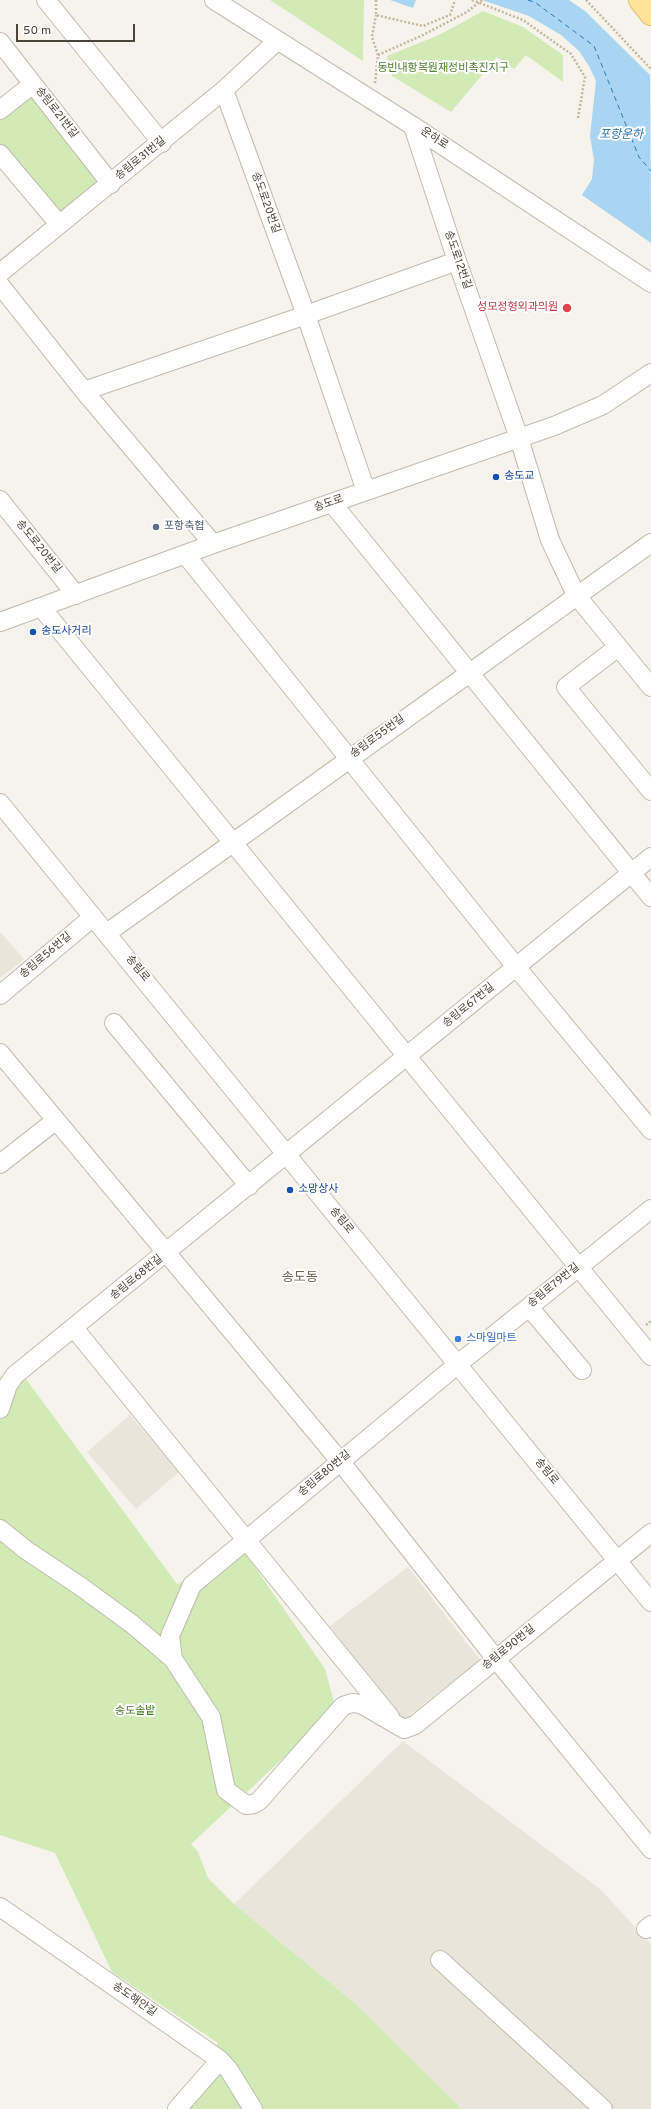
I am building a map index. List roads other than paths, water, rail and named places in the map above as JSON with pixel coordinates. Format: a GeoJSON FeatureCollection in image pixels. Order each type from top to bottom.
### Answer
{"type":"FeatureCollection","features":[{"type":"Feature","properties":{"kind":"main road"},"geometry":{"type":"LineString","coordinates":[[640,0],[651,14]]}},
{"type":"Feature","properties":{"kind":"street"},"geometry":{"type":"LineString","coordinates":[[46,0],[162,143]]}},
{"type":"Feature","properties":{"kind":"street","name":"운하로"},"geometry":{"type":"LineString","coordinates":[[214,0],[374,100],[651,284]]}},
{"type":"Feature","properties":{"kind":"street","name":"송림로31번길"},"geometry":{"type":"LineString","coordinates":[[0,273],[59,224],[162,143],[224,90],[277,40]]}},
{"type":"Feature","properties":{"kind":"street","name":"송림로21번길"},"geometry":{"type":"LineString","coordinates":[[0,42],[111,184]]}},
{"type":"Feature","properties":{"kind":"street"},"geometry":{"type":"LineString","coordinates":[[0,110],[33,84]]}},
{"type":"Feature","properties":{"kind":"street","name":"송도로20번길"},"geometry":{"type":"LineString","coordinates":[[224,90],[306,315],[366,491]]}},
{"type":"Feature","properties":{"kind":"street","name":"송도로12번길"},"geometry":{"type":"LineString","coordinates":[[413,126],[457,261],[519,438],[550,540],[576,596],[651,686]]}},
{"type":"Feature","properties":{"kind":"street"},"geometry":{"type":"LineString","coordinates":[[0,154],[59,224]]}},
{"type":"Feature","properties":{"kind":"street"},"geometry":{"type":"LineString","coordinates":[[84,391],[306,315],[457,261]]}},
{"type":"Feature","properties":{"kind":"street"},"geometry":{"type":"LineString","coordinates":[[0,285],[84,391],[214,544]]}},
{"type":"Feature","properties":{"kind":"street","name":"송도로"},"geometry":{"type":"LineString","coordinates":[[0,622],[185,554],[560,424],[603,405],[651,373]]}},
{"type":"Feature","properties":{"kind":"street","name":"송도로20번길"},"geometry":{"type":"LineString","coordinates":[[0,500],[76,595]]}},
{"type":"Feature","properties":{"kind":"street"},"geometry":{"type":"LineString","coordinates":[[332,504],[651,897]]}},
{"type":"Feature","properties":{"kind":"street","name":"송림로55번길"},"geometry":{"type":"LineString","coordinates":[[107,933],[233,843],[348,758],[651,543]]}},
{"type":"Feature","properties":{"kind":"street"},"geometry":{"type":"LineString","coordinates":[[185,554],[517,968],[651,1130]]}},
{"type":"Feature","properties":{"kind":"street"},"geometry":{"type":"LineString","coordinates":[[42,607],[651,1356]]}},
{"type":"Feature","properties":{"kind":"street"},"geometry":{"type":"LineString","coordinates":[[618,647],[566,687],[651,791]]}},
{"type":"Feature","properties":{"kind":"street","name":"송림로"},"geometry":{"type":"LineString","coordinates":[[0,803],[651,1602]]}},
{"type":"Feature","properties":{"kind":"street","name":"송림로67번길"},"geometry":{"type":"LineString","coordinates":[[287,1155],[651,857]]}},
{"type":"Feature","properties":{"kind":"street","name":"송림로56번길"},"geometry":{"type":"LineString","coordinates":[[0,995],[93,917]]}},
{"type":"Feature","properties":{"kind":"street"},"geometry":{"type":"LineString","coordinates":[[114,1023],[249,1186]]}},
{"type":"Feature","properties":{"kind":"street"},"geometry":{"type":"LineString","coordinates":[[0,1054],[340,1461],[496,1658],[651,1849]]}},
{"type":"Feature","properties":{"kind":"street"},"geometry":{"type":"LineString","coordinates":[[0,1164],[55,1121]]}},
{"type":"Feature","properties":{"kind":"street","name":"송림로68번길"},"geometry":{"type":"LineString","coordinates":[[0,1409],[8,1385],[15,1375],[287,1155]]}},
{"type":"Feature","properties":{"kind":"street","name":"송림로79번길"},"geometry":{"type":"LineString","coordinates":[[458,1364],[651,1209]]}},
{"type":"Feature","properties":{"kind":"street"},"geometry":{"type":"LineString","coordinates":[[529,1307],[582,1370]]}},
{"type":"Feature","properties":{"kind":"street"},"geometry":{"type":"LineString","coordinates":[[74,1328],[398,1726]]}},
{"type":"Feature","properties":{"kind":"street","name":"송림로80번길"},"geometry":{"type":"LineString","coordinates":[[173,1659],[170,1636],[192,1585],[458,1364]]}},
{"type":"Feature","properties":{"kind":"street"},"geometry":{"type":"LineString","coordinates":[[0,1529],[26,1550],[80,1586],[132,1624],[173,1659],[211,1717],[226,1790],[246,1804],[254,1804],[259,1801],[344,1706],[352,1703],[360,1704],[398,1726]]}},
{"type":"Feature","properties":{"kind":"street","name":"송림로90번길"},"geometry":{"type":"LineString","coordinates":[[398,1726],[404,1729],[415,1725],[651,1533]]}},
{"type":"Feature","properties":{"kind":"street","name":"송도해안길"},"geometry":{"type":"LineString","coordinates":[[0,1907],[220,2060],[233,2076],[253,2109]]}},
{"type":"Feature","properties":{"kind":"street"},"geometry":{"type":"LineString","coordinates":[[440,1960],[603,2109]]}},
{"type":"Feature","properties":{"kind":"street"},"geometry":{"type":"LineString","coordinates":[[177,2109],[220,2060]]}},
{"type":"Feature","properties":{"kind":"water"},"geometry":{"type":"Polygon","coordinates":[[[390,0],[416,0],[413,8],[390,0]]]}},
{"type":"Feature","properties":{"kind":"water","name":"포항운하"},"geometry":{"type":"Polygon","coordinates":[[[482,0],[569,0],[585,11],[650,75],[651,243],[582,195],[592,179],[594,160],[590,136],[596,81],[589,66],[579,51],[561,35],[529,16],[482,0]]]}},
{"type":"Feature","properties":{"kind":"place","name":"성모정형외과의원"},"geometry":{"type":"Point","coordinates":[567,308]}},
{"type":"Feature","properties":{"kind":"place","name":"송도교"},"geometry":{"type":"Point","coordinates":[496,477]}},
{"type":"Feature","properties":{"kind":"place","name":"포항축협"},"geometry":{"type":"Point","coordinates":[156,527]}},
{"type":"Feature","properties":{"kind":"place","name":"송도사거리"},"geometry":{"type":"Point","coordinates":[33,632]}},
{"type":"Feature","properties":{"kind":"place","name":"소망상사"},"geometry":{"type":"Point","coordinates":[290,1190]}},
{"type":"Feature","properties":{"kind":"place","name":"스마일마트"},"geometry":{"type":"Point","coordinates":[458,1339]}},
{"type":"Feature","properties":{"kind":"district","name":"송도동"},"geometry":{"type":"Point","coordinates":[300,1278]}},
{"type":"Feature","properties":{"kind":"park label","name":"동빈내항복원재정비촉진지구"},"geometry":{"type":"Point","coordinates":[443,69]}},
{"type":"Feature","properties":{"kind":"park label","name":"송도솔밭"},"geometry":{"type":"Point","coordinates":[135,1712]}}]}
